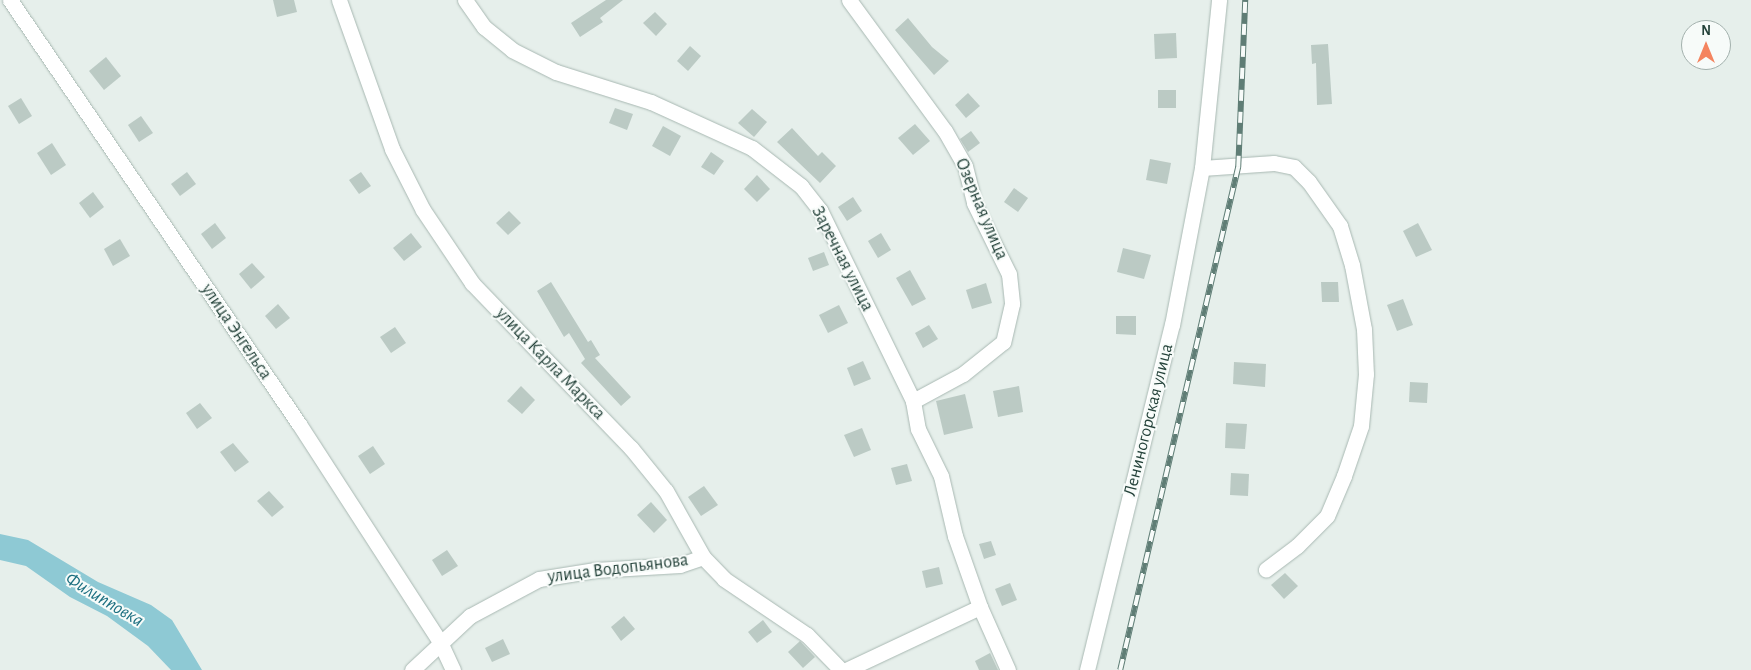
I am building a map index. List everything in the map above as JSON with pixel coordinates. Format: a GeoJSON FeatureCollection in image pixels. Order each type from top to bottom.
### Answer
{"type":"FeatureCollection","features":[{"type":"Feature","properties":{"kind":"street","name":"улица Энгельса"},"geometry":{"type":"LineString","coordinates":[[10,0],[299,424],[440,642],[452,670]]}},
{"type":"Feature","properties":{"kind":"street","name":"улица Карла Маркса"},"geometry":{"type":"LineString","coordinates":[[339,0],[392,148],[442,239],[472,283],[555,373],[614,431],[666,491],[704,557],[747,597],[807,635],[842,670]]}},
{"type":"Feature","properties":{"kind":"street","name":"Заречная улица"},"geometry":{"type":"LineString","coordinates":[[464,0],[484,27],[512,50],[556,72],[651,102],[716,130],[752,148],[801,186],[820,210],[912,401],[918,428],[941,476],[955,536],[980,607],[1008,670]]}},
{"type":"Feature","properties":{"kind":"street","name":"Озерная улица"},"geometry":{"type":"LineString","coordinates":[[849,0],[945,131],[965,166],[974,203],[1009,274],[1012,304],[1003,342],[963,374],[912,401]]}},
{"type":"Feature","properties":{"kind":"street","name":"Лениногорская улица"},"geometry":{"type":"LineString","coordinates":[[1087,670],[1172,325],[1202,168],[1219,0]]}},
{"type":"Feature","properties":{"kind":"street"},"geometry":{"type":"LineString","coordinates":[[1202,168],[1274,163],[1294,167],[1304,177],[1340,226],[1352,265],[1364,329],[1366,374],[1361,426],[1341,484],[1327,516],[1297,546],[1266,569]]}},
{"type":"Feature","properties":{"kind":"street","name":"улица Водопьянова"},"geometry":{"type":"LineString","coordinates":[[412,670],[470,616],[539,579],[595,570],[680,565],[704,557]]}},
{"type":"Feature","properties":{"kind":"street"},"geometry":{"type":"LineString","coordinates":[[846,670],[980,607]]}},
{"type":"Feature","properties":{"kind":"water","name":"Филипповка"},"geometry":{"type":"Polygon","coordinates":[[[0,534],[28,540],[98,582],[151,605],[172,620],[202,670],[171,670],[148,646],[107,616],[70,597],[26,566],[0,560],[0,534]]]}},
{"type":"Feature","properties":{"kind":"building"},"geometry":{"type":"Polygon","coordinates":[[[273,0],[294,0],[297,12],[277,17],[273,0]]]}},
{"type":"Feature","properties":{"kind":"building"},"geometry":{"type":"Polygon","coordinates":[[[606,0],[623,0],[600,18],[603,22],[580,37],[571,23],[606,0]]]}},
{"type":"Feature","properties":{"kind":"building"},"geometry":{"type":"Polygon","coordinates":[[[655,12],[667,24],[656,36],[643,23],[655,12]]]}},
{"type":"Feature","properties":{"kind":"building"},"geometry":{"type":"Polygon","coordinates":[[[908,18],[932,47],[949,61],[934,75],[895,30],[908,18]]]}},
{"type":"Feature","properties":{"kind":"building"},"geometry":{"type":"Polygon","coordinates":[[[1176,33],[1177,58],[1155,59],[1154,34],[1176,33]]]}},
{"type":"Feature","properties":{"kind":"building"},"geometry":{"type":"Polygon","coordinates":[[[1328,44],[1332,104],[1317,105],[1316,63],[1312,64],[1311,45],[1328,44]]]}},
{"type":"Feature","properties":{"kind":"building"},"geometry":{"type":"Polygon","coordinates":[[[690,46],[701,56],[688,71],[677,61],[690,46]]]}},
{"type":"Feature","properties":{"kind":"building"},"geometry":{"type":"Polygon","coordinates":[[[106,57],[121,76],[104,90],[89,71],[106,57]]]}},
{"type":"Feature","properties":{"kind":"building"},"geometry":{"type":"Polygon","coordinates":[[[1158,90],[1176,90],[1176,108],[1158,108],[1158,90]]]}},
{"type":"Feature","properties":{"kind":"building"},"geometry":{"type":"Polygon","coordinates":[[[968,93],[980,106],[966,118],[955,105],[968,93]]]}},
{"type":"Feature","properties":{"kind":"building"},"geometry":{"type":"Polygon","coordinates":[[[21,98],[32,116],[19,124],[8,106],[21,98]]]}},
{"type":"Feature","properties":{"kind":"building"},"geometry":{"type":"Polygon","coordinates":[[[615,108],[633,114],[627,130],[609,123],[615,108]]]}},
{"type":"Feature","properties":{"kind":"building"},"geometry":{"type":"Polygon","coordinates":[[[752,109],[767,122],[754,137],[738,123],[752,109]]]}},
{"type":"Feature","properties":{"kind":"building"},"geometry":{"type":"Polygon","coordinates":[[[141,116],[153,133],[139,142],[128,125],[141,116]]]}},
{"type":"Feature","properties":{"kind":"building"},"geometry":{"type":"Polygon","coordinates":[[[915,124],[930,141],[913,155],[898,138],[915,124]]]}},
{"type":"Feature","properties":{"kind":"building"},"geometry":{"type":"Polygon","coordinates":[[[663,126],[681,136],[670,156],[652,146],[663,126]]]}},
{"type":"Feature","properties":{"kind":"building"},"geometry":{"type":"Polygon","coordinates":[[[792,128],[818,156],[822,152],[836,166],[820,183],[777,142],[792,128]]]}},
{"type":"Feature","properties":{"kind":"building"},"geometry":{"type":"Polygon","coordinates":[[[971,131],[980,143],[968,152],[960,139],[971,131]]]}},
{"type":"Feature","properties":{"kind":"building"},"geometry":{"type":"Polygon","coordinates":[[[52,143],[66,165],[51,175],[37,153],[52,143]]]}},
{"type":"Feature","properties":{"kind":"building"},"geometry":{"type":"Polygon","coordinates":[[[711,152],[724,161],[714,175],[701,167],[711,152]]]}},
{"type":"Feature","properties":{"kind":"building"},"geometry":{"type":"Polygon","coordinates":[[[1150,159],[1171,163],[1167,184],[1146,180],[1150,159]]]}},
{"type":"Feature","properties":{"kind":"building"},"geometry":{"type":"Polygon","coordinates":[[[187,172],[196,184],[180,196],[171,184],[187,172]]]}},
{"type":"Feature","properties":{"kind":"building"},"geometry":{"type":"Polygon","coordinates":[[[361,172],[371,186],[359,194],[349,180],[361,172]]]}},
{"type":"Feature","properties":{"kind":"building"},"geometry":{"type":"Polygon","coordinates":[[[757,175],[770,189],[757,202],[744,189],[757,175]]]}},
{"type":"Feature","properties":{"kind":"building"},"geometry":{"type":"Polygon","coordinates":[[[1014,188],[1028,198],[1018,212],[1004,202],[1014,188]]]}},
{"type":"Feature","properties":{"kind":"building"},"geometry":{"type":"Polygon","coordinates":[[[93,192],[104,207],[90,218],[79,203],[93,192]]]}},
{"type":"Feature","properties":{"kind":"building"},"geometry":{"type":"Polygon","coordinates":[[[853,197],[862,211],[847,221],[838,207],[853,197]]]}},
{"type":"Feature","properties":{"kind":"building"},"geometry":{"type":"Polygon","coordinates":[[[509,211],[521,223],[508,235],[496,223],[509,211]]]}},
{"type":"Feature","properties":{"kind":"building"},"geometry":{"type":"Polygon","coordinates":[[[215,223],[226,238],[212,249],[201,234],[215,223]]]}},
{"type":"Feature","properties":{"kind":"building"},"geometry":{"type":"Polygon","coordinates":[[[1418,223],[1432,250],[1416,257],[1403,231],[1418,223]]]}},
{"type":"Feature","properties":{"kind":"building"},"geometry":{"type":"Polygon","coordinates":[[[411,233],[422,247],[404,261],[393,248],[411,233]]]}},
{"type":"Feature","properties":{"kind":"building"},"geometry":{"type":"Polygon","coordinates":[[[881,233],[891,250],[878,258],[868,241],[881,233]]]}},
{"type":"Feature","properties":{"kind":"building"},"geometry":{"type":"Polygon","coordinates":[[[120,239],[130,256],[113,266],[104,249],[120,239]]]}},
{"type":"Feature","properties":{"kind":"building"},"geometry":{"type":"Polygon","coordinates":[[[1123,248],[1151,255],[1144,279],[1117,272],[1123,248]]]}},
{"type":"Feature","properties":{"kind":"building"},"geometry":{"type":"Polygon","coordinates":[[[824,252],[829,265],[813,271],[808,258],[824,252]]]}},
{"type":"Feature","properties":{"kind":"building"},"geometry":{"type":"Polygon","coordinates":[[[252,263],[265,277],[251,289],[239,274],[252,263]]]}},
{"type":"Feature","properties":{"kind":"building"},"geometry":{"type":"Polygon","coordinates":[[[910,270],[926,299],[912,306],[896,278],[910,270]]]}},
{"type":"Feature","properties":{"kind":"building"},"geometry":{"type":"Polygon","coordinates":[[[551,282],[588,342],[591,340],[600,355],[595,358],[631,397],[621,406],[581,363],[585,359],[569,333],[564,337],[537,291],[551,282]]]}},
{"type":"Feature","properties":{"kind":"building"},"geometry":{"type":"Polygon","coordinates":[[[1321,282],[1338,282],[1339,302],[1322,302],[1321,282]]]}},
{"type":"Feature","properties":{"kind":"building"},"geometry":{"type":"Polygon","coordinates":[[[986,283],[992,303],[972,309],[966,290],[986,283]]]}},
{"type":"Feature","properties":{"kind":"building"},"geometry":{"type":"Polygon","coordinates":[[[1403,299],[1413,325],[1397,331],[1387,305],[1403,299]]]}},
{"type":"Feature","properties":{"kind":"building"},"geometry":{"type":"Polygon","coordinates":[[[278,304],[290,318],[276,329],[265,316],[278,304]]]}},
{"type":"Feature","properties":{"kind":"building"},"geometry":{"type":"Polygon","coordinates":[[[839,305],[848,323],[828,333],[819,315],[839,305]]]}},
{"type":"Feature","properties":{"kind":"building"},"geometry":{"type":"Polygon","coordinates":[[[1116,316],[1136,316],[1136,335],[1116,334],[1116,316]]]}},
{"type":"Feature","properties":{"kind":"building"},"geometry":{"type":"Polygon","coordinates":[[[929,325],[938,339],[923,348],[915,333],[929,325]]]}},
{"type":"Feature","properties":{"kind":"building"},"geometry":{"type":"Polygon","coordinates":[[[395,327],[406,343],[391,353],[380,337],[395,327]]]}},
{"type":"Feature","properties":{"kind":"building"},"geometry":{"type":"Polygon","coordinates":[[[863,361],[871,379],[854,386],[847,368],[863,361]]]}},
{"type":"Feature","properties":{"kind":"building"},"geometry":{"type":"Polygon","coordinates":[[[1234,362],[1266,364],[1265,387],[1233,384],[1234,362]]]}},
{"type":"Feature","properties":{"kind":"building"},"geometry":{"type":"Polygon","coordinates":[[[1410,382],[1428,383],[1427,403],[1409,402],[1410,382]]]}},
{"type":"Feature","properties":{"kind":"building"},"geometry":{"type":"Polygon","coordinates":[[[521,386],[535,400],[522,414],[507,401],[521,386]]]}},
{"type":"Feature","properties":{"kind":"building"},"geometry":{"type":"Polygon","coordinates":[[[1019,386],[1023,412],[998,417],[993,391],[1019,386]]]}},
{"type":"Feature","properties":{"kind":"building"},"geometry":{"type":"Polygon","coordinates":[[[965,394],[973,428],[944,435],[936,401],[965,394]]]}},
{"type":"Feature","properties":{"kind":"building"},"geometry":{"type":"Polygon","coordinates":[[[200,403],[212,418],[197,429],[186,413],[200,403]]]}},
{"type":"Feature","properties":{"kind":"building"},"geometry":{"type":"Polygon","coordinates":[[[1226,423],[1247,424],[1245,449],[1225,448],[1226,423]]]}},
{"type":"Feature","properties":{"kind":"building"},"geometry":{"type":"Polygon","coordinates":[[[862,428],[871,450],[854,457],[844,435],[862,428]]]}},
{"type":"Feature","properties":{"kind":"building"},"geometry":{"type":"Polygon","coordinates":[[[233,443],[249,462],[235,472],[220,452],[233,443]]]}},
{"type":"Feature","properties":{"kind":"building"},"geometry":{"type":"Polygon","coordinates":[[[373,446],[385,464],[370,474],[358,456],[373,446]]]}},
{"type":"Feature","properties":{"kind":"building"},"geometry":{"type":"Polygon","coordinates":[[[907,464],[912,481],[896,485],[891,468],[907,464]]]}},
{"type":"Feature","properties":{"kind":"building"},"geometry":{"type":"Polygon","coordinates":[[[1231,473],[1249,474],[1248,496],[1230,495],[1231,473]]]}},
{"type":"Feature","properties":{"kind":"building"},"geometry":{"type":"Polygon","coordinates":[[[704,486],[718,505],[701,516],[688,497],[704,486]]]}},
{"type":"Feature","properties":{"kind":"building"},"geometry":{"type":"Polygon","coordinates":[[[269,491],[284,507],[272,517],[257,501],[269,491]]]}},
{"type":"Feature","properties":{"kind":"building"},"geometry":{"type":"Polygon","coordinates":[[[651,502],[667,520],[654,533],[637,515],[651,502]]]}},
{"type":"Feature","properties":{"kind":"building"},"geometry":{"type":"Polygon","coordinates":[[[991,541],[996,555],[984,559],[979,544],[991,541]]]}},
{"type":"Feature","properties":{"kind":"building"},"geometry":{"type":"Polygon","coordinates":[[[447,550],[458,566],[442,576],[432,560],[447,550]]]}},
{"type":"Feature","properties":{"kind":"building"},"geometry":{"type":"Polygon","coordinates":[[[939,567],[943,584],[926,588],[922,571],[939,567]]]}},
{"type":"Feature","properties":{"kind":"building"},"geometry":{"type":"Polygon","coordinates":[[[1285,573],[1298,586],[1284,599],[1271,585],[1285,573]]]}},
{"type":"Feature","properties":{"kind":"building"},"geometry":{"type":"Polygon","coordinates":[[[1010,583],[1017,600],[1002,606],[995,589],[1010,583]]]}},
{"type":"Feature","properties":{"kind":"building"},"geometry":{"type":"Polygon","coordinates":[[[624,616],[635,629],[621,641],[611,627],[624,616]]]}},
{"type":"Feature","properties":{"kind":"building"},"geometry":{"type":"Polygon","coordinates":[[[763,620],[772,632],[757,643],[748,632],[763,620]]]}},
{"type":"Feature","properties":{"kind":"building"},"geometry":{"type":"Polygon","coordinates":[[[503,639],[510,654],[492,662],[485,648],[503,639]]]}},
{"type":"Feature","properties":{"kind":"building"},"geometry":{"type":"Polygon","coordinates":[[[800,641],[815,657],[803,668],[788,652],[800,641]]]}},
{"type":"Feature","properties":{"kind":"building"},"geometry":{"type":"Polygon","coordinates":[[[990,653],[998,670],[979,670],[975,661],[990,653]]]}},
{"type":"Feature","properties":{"kind":"railway"},"geometry":{"type":"LineString","coordinates":[[1120,670],[1238,167],[1245,0]]}}]}
